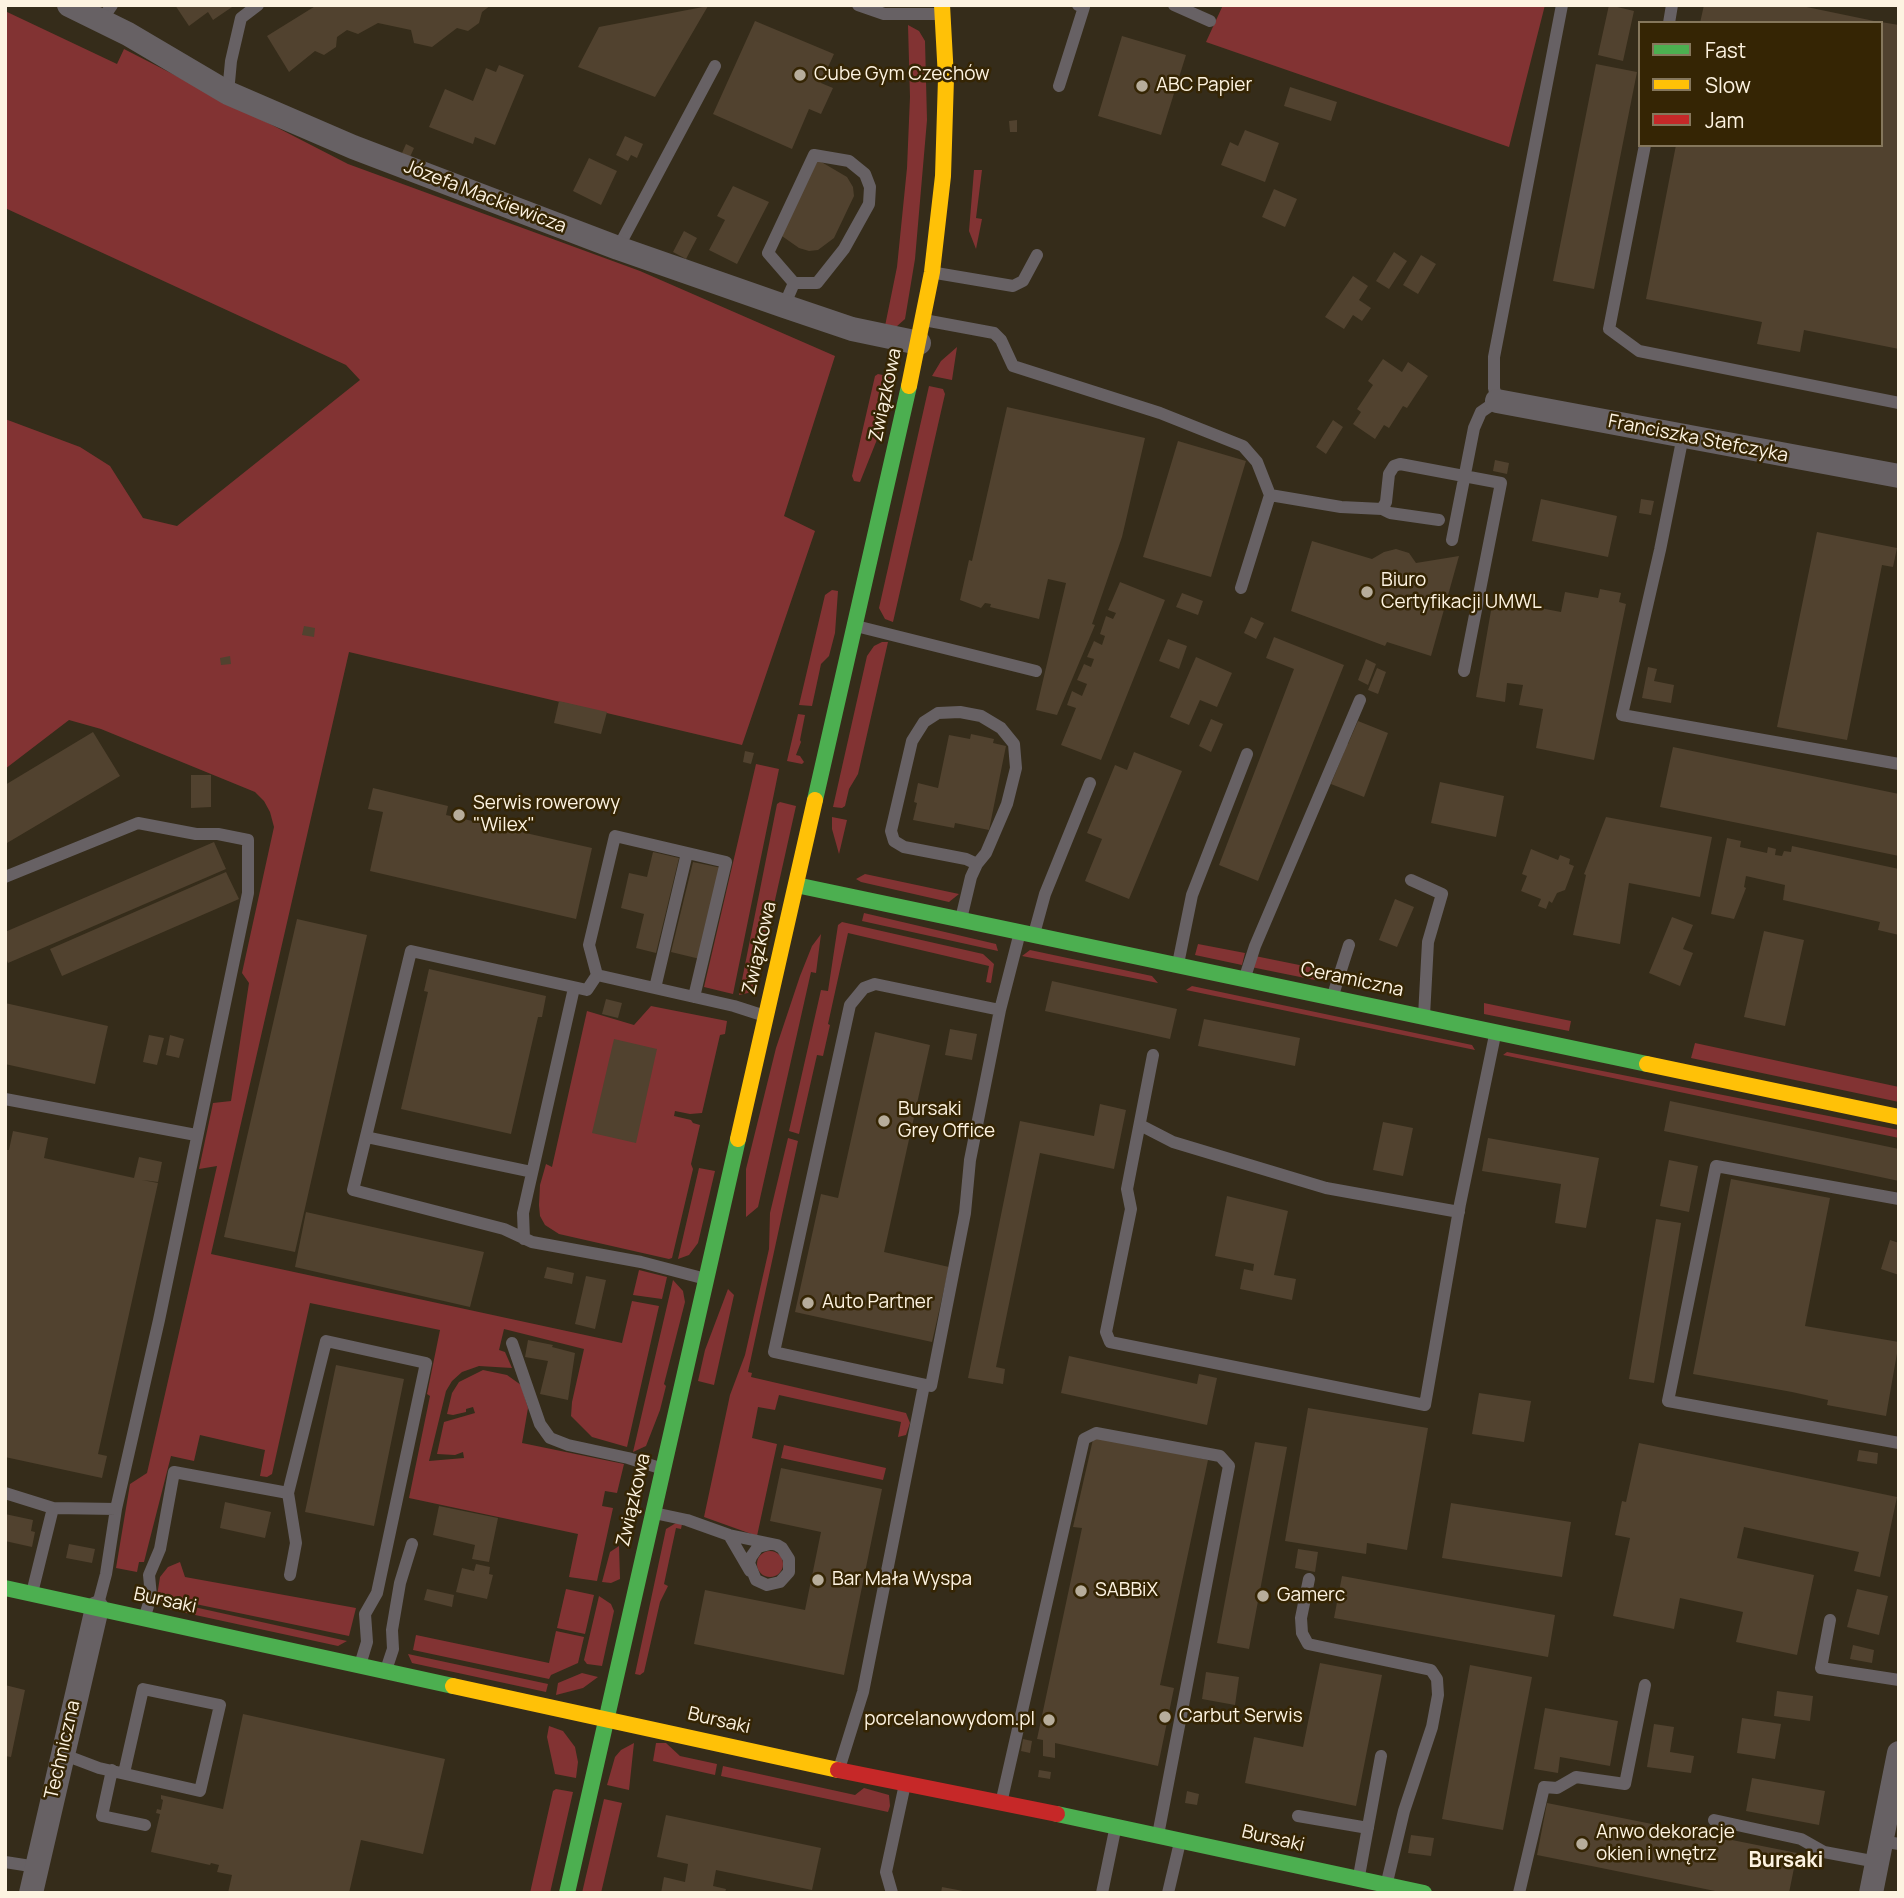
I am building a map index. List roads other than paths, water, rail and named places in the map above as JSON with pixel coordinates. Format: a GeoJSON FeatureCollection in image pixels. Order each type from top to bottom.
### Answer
{"type":"FeatureCollection","features":[{"type":"Feature","properties":{"kind":"street","name":"Józefa Mackiewicza"},"geometry":{"type":"LineString","coordinates":[[69,5],[106,13],[152,48],[229,93],[353,147],[618,248],[852,329],[921,331]]}},
{"type":"Feature","properties":{"kind":"street","name":"Związkowa"},"geometry":{"type":"LineString","coordinates":[[567,1893],[921,331],[941,201],[946,122],[943,9]]}},
{"type":"Feature","properties":{"kind":"street","name":"Franciszka Stefczyka"},"geometry":{"type":"LineString","coordinates":[[1497,401],[1899,476]]}},
{"type":"Feature","properties":{"kind":"street","name":"Ceramiczna"},"geometry":{"type":"LineString","coordinates":[[796,885],[1899,1117]]}},
{"type":"Feature","properties":{"kind":"street","name":"Bursaki"},"geometry":{"type":"LineString","coordinates":[[5,1588],[839,1770],[1002,1802],[1424,1893]]}},
{"type":"Feature","properties":{"kind":"street","name":"Techniczna"},"geometry":{"type":"LineString","coordinates":[[31,1893],[97,1608]]}},
{"type":"Feature","properties":{"kind":"street"},"geometry":{"type":"LineString","coordinates":[[1871,1893],[1886,1849],[1899,1753]]}},
{"type":"Feature","properties":{"kind":"lane"},"geometry":{"type":"LineString","coordinates":[[229,93],[231,61],[242,18],[258,5]]}},
{"type":"Feature","properties":{"kind":"lane"},"geometry":{"type":"LineString","coordinates":[[858,5],[884,14],[943,9]]}},
{"type":"Feature","properties":{"kind":"lane"},"geometry":{"type":"LineString","coordinates":[[1059,86],[1084,8],[1078,5]]}},
{"type":"Feature","properties":{"kind":"lane"},"geometry":{"type":"LineString","coordinates":[[1174,5],[1210,20]]}},
{"type":"Feature","properties":{"kind":"lane"},"geometry":{"type":"LineString","coordinates":[[1452,540],[1474,428],[1481,412],[1497,401],[1494,388],[1494,357],[1562,5]]}},
{"type":"Feature","properties":{"kind":"lane"},"geometry":{"type":"LineString","coordinates":[[618,248],[715,66]]}},
{"type":"Feature","properties":{"kind":"lane"},"geometry":{"type":"LineString","coordinates":[[1645,147],[1609,329],[1639,351],[1899,403]]}},
{"type":"Feature","properties":{"kind":"lane"},"geometry":{"type":"LineString","coordinates":[[814,155],[849,161],[865,174],[870,187],[869,204],[845,249],[817,283],[794,283],[768,253],[814,155]]}},
{"type":"Feature","properties":{"kind":"lane"},"geometry":{"type":"LineString","coordinates":[[932,272],[1013,286],[1023,281],[1037,255]]}},
{"type":"Feature","properties":{"kind":"lane"},"geometry":{"type":"LineString","coordinates":[[784,306],[794,283]]}},
{"type":"Feature","properties":{"kind":"lane"},"geometry":{"type":"LineString","coordinates":[[921,331],[994,333],[1001,340],[1013,366],[1160,413],[1243,446],[1257,462],[1270,495],[1241,588]]}},
{"type":"Feature","properties":{"kind":"lane"},"geometry":{"type":"LineString","coordinates":[[1683,436],[1622,715],[1899,764]]}},
{"type":"Feature","properties":{"kind":"lane"},"geometry":{"type":"LineString","coordinates":[[1382,509],[1386,502],[1389,474],[1394,466],[1400,464],[1501,483],[1464,671]]}},
{"type":"Feature","properties":{"kind":"lane"},"geometry":{"type":"LineString","coordinates":[[1270,495],[1341,507],[1382,509],[1390,513],[1439,520]]}},
{"type":"Feature","properties":{"kind":"lane"},"geometry":{"type":"LineString","coordinates":[[856,626],[1036,671]]}},
{"type":"Feature","properties":{"kind":"lane"},"geometry":{"type":"LineString","coordinates":[[1245,979],[1255,946],[1360,700]]}},
{"type":"Feature","properties":{"kind":"lane"},"geometry":{"type":"LineString","coordinates":[[961,919],[971,877],[986,853],[1007,804],[1016,768],[1014,744],[1001,728],[981,716],[960,712],[938,713],[924,722],[912,741],[891,831],[894,841],[904,847],[966,859],[977,864]]}},
{"type":"Feature","properties":{"kind":"lane"},"geometry":{"type":"LineString","coordinates":[[1178,965],[1192,895],[1247,754]]}},
{"type":"Feature","properties":{"kind":"lane"},"geometry":{"type":"LineString","coordinates":[[1000,1010],[875,984],[864,988],[850,1004],[774,1352],[932,1386],[965,1213],[970,1160],[1000,1010],[1027,933],[1090,783]]}},
{"type":"Feature","properties":{"kind":"lane"},"geometry":{"type":"LineString","coordinates":[[5,877],[138,823],[248,840],[248,893],[97,1608]]}},
{"type":"Feature","properties":{"kind":"lane"},"geometry":{"type":"LineString","coordinates":[[694,997],[726,862],[615,836],[589,945],[597,975],[587,990],[411,951],[353,1190],[504,1229],[532,1242],[641,1262],[706,1279]]}},
{"type":"Feature","properties":{"kind":"lane"},"geometry":{"type":"LineString","coordinates":[[655,988],[687,853]]}},
{"type":"Feature","properties":{"kind":"lane"},"geometry":{"type":"LineString","coordinates":[[1411,880],[1442,894],[1428,943],[1424,1016]]}},
{"type":"Feature","properties":{"kind":"lane"},"geometry":{"type":"LineString","coordinates":[[1332,997],[1349,945]]}},
{"type":"Feature","properties":{"kind":"lane"},"geometry":{"type":"LineString","coordinates":[[597,975],[734,1006],[766,1017]]}},
{"type":"Feature","properties":{"kind":"lane"},"geometry":{"type":"LineString","coordinates":[[524,1238],[523,1213],[574,988]]}},
{"type":"Feature","properties":{"kind":"lane"},"geometry":{"type":"LineString","coordinates":[[1153,1055],[1127,1189],[1131,1209],[1106,1332],[1110,1342],[1425,1405],[1459,1212],[1496,1031]]}},
{"type":"Feature","properties":{"kind":"lane"},"geometry":{"type":"LineString","coordinates":[[5,1099],[196,1135]]}},
{"type":"Feature","properties":{"kind":"lane"},"geometry":{"type":"LineString","coordinates":[[1140,1125],[1173,1142],[1326,1188],[1459,1212]]}},
{"type":"Feature","properties":{"kind":"lane"},"geometry":{"type":"LineString","coordinates":[[366,1137],[532,1172]]}},
{"type":"Feature","properties":{"kind":"lane"},"geometry":{"type":"LineString","coordinates":[[1899,1199],[1716,1166],[1668,1401],[1899,1443]]}},
{"type":"Feature","properties":{"kind":"lane"},"geometry":{"type":"LineString","coordinates":[[290,1574],[296,1543],[288,1493],[326,1341],[426,1363],[377,1593],[365,1614],[367,1642],[360,1665]]}},
{"type":"Feature","properties":{"kind":"lane"},"geometry":{"type":"LineString","coordinates":[[512,1342],[540,1424],[550,1438],[663,1469]]}},
{"type":"Feature","properties":{"kind":"lane"},"geometry":{"type":"LineString","coordinates":[[839,1770],[863,1692],[924,1385]]}},
{"type":"Feature","properties":{"kind":"lane"},"geometry":{"type":"LineString","coordinates":[[1002,1802],[1084,1439],[1096,1433],[1220,1456],[1229,1466],[1158,1835]]}},
{"type":"Feature","properties":{"kind":"lane"},"geometry":{"type":"LineString","coordinates":[[144,1618],[151,1596],[149,1575],[160,1549],[174,1472],[288,1493]]}},
{"type":"Feature","properties":{"kind":"lane"},"geometry":{"type":"LineString","coordinates":[[5,1493],[52,1508],[116,1509]]}},
{"type":"Feature","properties":{"kind":"lane"},"geometry":{"type":"LineString","coordinates":[[32,1594],[52,1508]]}},
{"type":"Feature","properties":{"kind":"lane"},"geometry":{"type":"LineString","coordinates":[[654,1513],[782,1548],[787,1553],[790,1566],[785,1578],[774,1584],[761,1583],[752,1575],[729,1535]]}},
{"type":"Feature","properties":{"kind":"lane"},"geometry":{"type":"LineString","coordinates":[[386,1671],[393,1649],[392,1630],[400,1583],[412,1544]]}},
{"type":"Feature","properties":{"kind":"lane"},"geometry":{"type":"LineString","coordinates":[[752,1575],[751,1557],[758,1547],[770,1544]]}},
{"type":"Feature","properties":{"kind":"lane"},"geometry":{"type":"LineString","coordinates":[[1309,1579],[1301,1618],[1302,1633],[1308,1644],[1431,1670],[1437,1679],[1438,1695],[1432,1727],[1404,1811],[1387,1886]]}},
{"type":"Feature","properties":{"kind":"lane"},"geometry":{"type":"LineString","coordinates":[[1830,1620],[1821,1668],[1899,1680]]}},
{"type":"Feature","properties":{"kind":"lane"},"geometry":{"type":"LineString","coordinates":[[1519,1893],[1544,1787],[1557,1788],[1576,1777],[1625,1784],[1645,1685]]}},
{"type":"Feature","properties":{"kind":"lane"},"geometry":{"type":"LineString","coordinates":[[62,1755],[99,1768],[118,1772],[200,1791],[220,1705],[143,1689],[118,1772],[102,1815],[145,1825]]}},
{"type":"Feature","properties":{"kind":"lane"},"geometry":{"type":"LineString","coordinates":[[1358,1880],[1381,1756]]}},
{"type":"Feature","properties":{"kind":"lane"},"geometry":{"type":"LineString","coordinates":[[892,1893],[886,1872],[905,1783]]}},
{"type":"Feature","properties":{"kind":"lane"},"geometry":{"type":"LineString","coordinates":[[1298,1816],[1368,1828]]}},
{"type":"Feature","properties":{"kind":"lane"},"geometry":{"type":"LineString","coordinates":[[1714,1820],[1801,1839],[1824,1853],[1840,1857],[1886,1849]]}},
{"type":"Feature","properties":{"kind":"lane"},"geometry":{"type":"LineString","coordinates":[[1102,1893],[1116,1826]]}},
{"type":"Feature","properties":{"kind":"lane"},"geometry":{"type":"LineString","coordinates":[[1168,1893],[1181,1840]]}},
{"type":"Feature","properties":{"kind":"lane"},"geometry":{"type":"LineString","coordinates":[[5,1862],[37,1867]]}},
{"type":"Feature","properties":{"kind":"place","name":"Cube Gym Czechów"},"geometry":{"type":"Point","coordinates":[800,75]}},
{"type":"Feature","properties":{"kind":"place","name":"ABC Papier"},"geometry":{"type":"Point","coordinates":[1142,86]}},
{"type":"Feature","properties":{"kind":"place","name":"Biuro Certyfikacji UMWL"},"geometry":{"type":"Point","coordinates":[1367,592]}},
{"type":"Feature","properties":{"kind":"place","name":"Serwis rowerowy \"Wilex\""},"geometry":{"type":"Point","coordinates":[459,815]}},
{"type":"Feature","properties":{"kind":"place","name":"Bursaki Grey Office"},"geometry":{"type":"Point","coordinates":[884,1121]}},
{"type":"Feature","properties":{"kind":"place","name":"Auto Partner"},"geometry":{"type":"Point","coordinates":[808,1303]}},
{"type":"Feature","properties":{"kind":"place","name":"Bar Mała Wyspa"},"geometry":{"type":"Point","coordinates":[818,1580]}},
{"type":"Feature","properties":{"kind":"place","name":"SABBiX"},"geometry":{"type":"Point","coordinates":[1081,1591]}},
{"type":"Feature","properties":{"kind":"place","name":"Gamerc"},"geometry":{"type":"Point","coordinates":[1263,1596]}},
{"type":"Feature","properties":{"kind":"place","name":"Carbut Serwis"},"geometry":{"type":"Point","coordinates":[1165,1717]}},
{"type":"Feature","properties":{"kind":"place","name":"porcelanowydom.pl"},"geometry":{"type":"Point","coordinates":[1049,1720]}},
{"type":"Feature","properties":{"kind":"place","name":"Anwo dekoracje okien i wnętrz"},"geometry":{"type":"Point","coordinates":[1582,1844]}},
{"type":"Feature","properties":{"kind":"district","name":"Bursaki"},"geometry":{"type":"Point","coordinates":[1786,1861]}}]}
